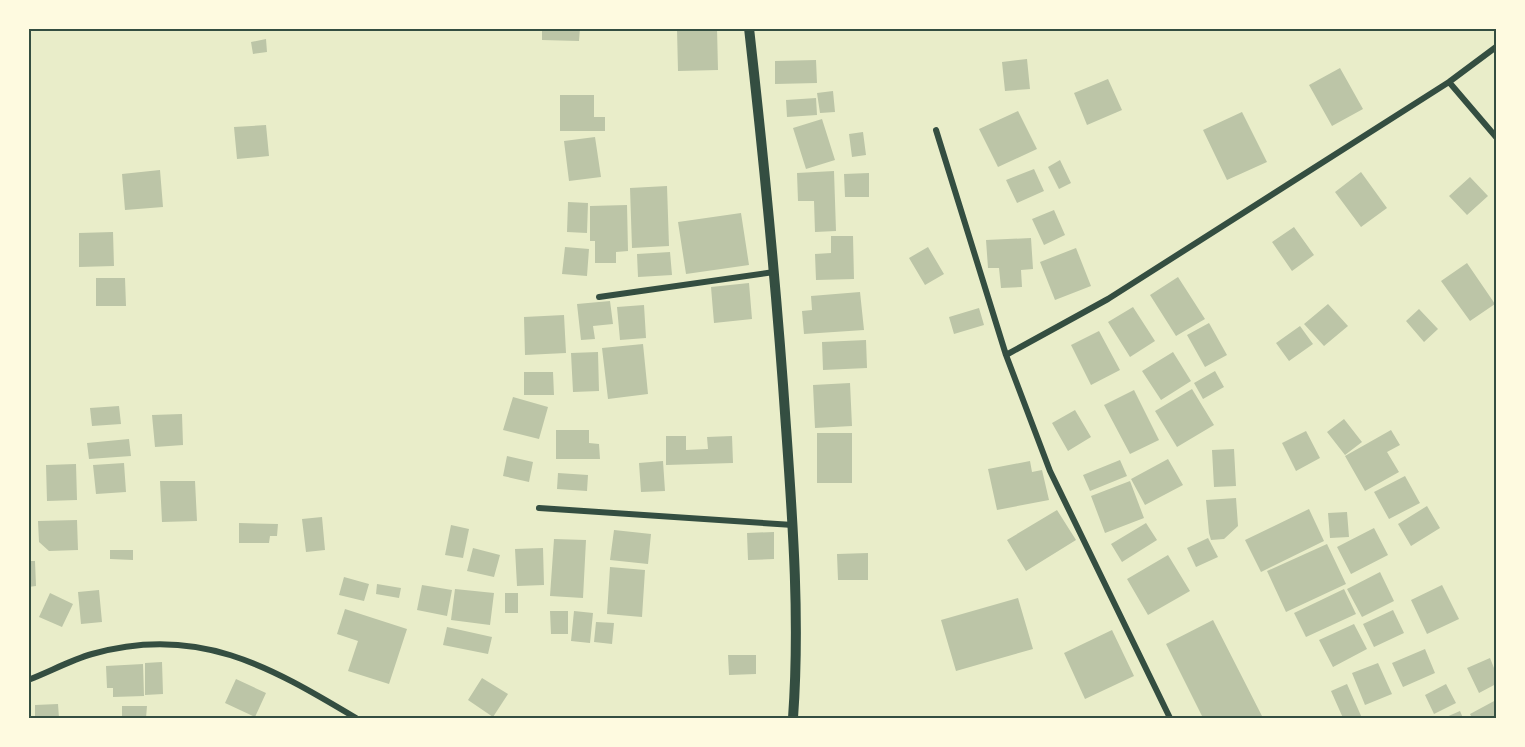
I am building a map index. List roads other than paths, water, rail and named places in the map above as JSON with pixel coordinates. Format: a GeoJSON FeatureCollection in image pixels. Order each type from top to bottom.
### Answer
{"type":"FeatureCollection","features":[{"type":"Feature","properties":{"kind":"street"},"geometry":{"type":"LineString","coordinates":[[749,28],[775,272],[793,525],[796,597],[793,718]]}},
{"type":"Feature","properties":{"kind":"street"},"geometry":{"type":"LineString","coordinates":[[1006,356],[1108,299],[1449,82],[1497,47]]}},
{"type":"Feature","properties":{"kind":"street"},"geometry":{"type":"LineString","coordinates":[[1449,82],[1497,137]]}},
{"type":"Feature","properties":{"kind":"street"},"geometry":{"type":"LineString","coordinates":[[936,130],[1006,356],[1050,471],[1170,718]]}},
{"type":"Feature","properties":{"kind":"street"},"geometry":{"type":"LineString","coordinates":[[599,297],[775,272]]}},
{"type":"Feature","properties":{"kind":"street"},"geometry":{"type":"LineString","coordinates":[[538,508],[793,525]]}},
{"type":"Feature","properties":{"kind":"street"},"geometry":{"type":"LineString","coordinates":[[28,680],[88,655],[121,647],[158,644],[195,645],[232,654],[275,672],[356,718]]}}]}
